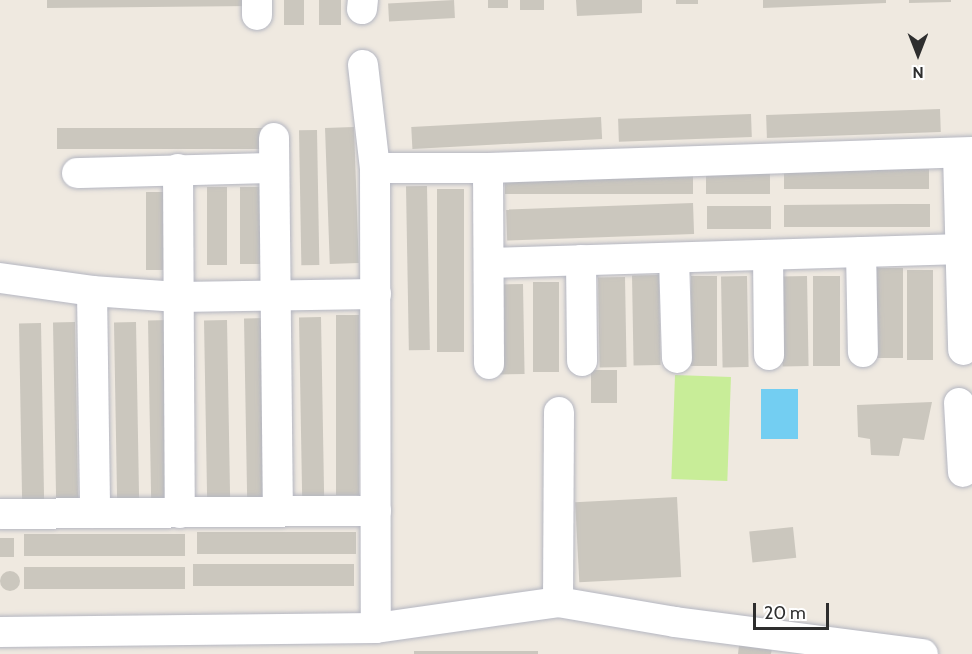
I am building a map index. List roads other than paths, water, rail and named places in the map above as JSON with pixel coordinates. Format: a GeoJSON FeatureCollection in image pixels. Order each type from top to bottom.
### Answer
{"type":"FeatureCollection","features":[{"type":"Feature","properties":{"kind":"street"},"geometry":{"type":"LineString","coordinates":[[363,65],[375,168],[376,628]]}},
{"type":"Feature","properties":{"kind":"street"},"geometry":{"type":"LineString","coordinates":[[274,138],[278,510]]}},
{"type":"Feature","properties":{"kind":"street"},"geometry":{"type":"LineString","coordinates":[[375,168],[488,168],[965,152],[966,249],[963,350]]}},
{"type":"Feature","properties":{"kind":"street"},"geometry":{"type":"LineString","coordinates":[[77,173],[274,168]]}},
{"type":"Feature","properties":{"kind":"street"},"geometry":{"type":"LineString","coordinates":[[488,168],[489,364]]}},
{"type":"Feature","properties":{"kind":"street"},"geometry":{"type":"LineString","coordinates":[[178,169],[180,513]]}},
{"type":"Feature","properties":{"kind":"street"},"geometry":{"type":"LineString","coordinates":[[489,263],[966,249]]}},
{"type":"Feature","properties":{"kind":"street"},"geometry":{"type":"LineString","coordinates":[[861,252],[863,352]]}},
{"type":"Feature","properties":{"kind":"street"},"geometry":{"type":"LineString","coordinates":[[768,255],[769,355]]}},
{"type":"Feature","properties":{"kind":"street"},"geometry":{"type":"LineString","coordinates":[[674,258],[676,358]]}},
{"type":"Feature","properties":{"kind":"street"},"geometry":{"type":"LineString","coordinates":[[581,260],[582,361]]}},
{"type":"Feature","properties":{"kind":"street"},"geometry":{"type":"LineString","coordinates":[[0,278],[92,291],[178,297],[376,294]]}},
{"type":"Feature","properties":{"kind":"street"},"geometry":{"type":"LineString","coordinates":[[92,291],[95,513]]}},
{"type":"Feature","properties":{"kind":"street"},"geometry":{"type":"LineString","coordinates":[[959,403],[963,472]]}},
{"type":"Feature","properties":{"kind":"street"},"geometry":{"type":"LineString","coordinates":[[558,602],[559,412]]}},
{"type":"Feature","properties":{"kind":"street"},"geometry":{"type":"LineString","coordinates":[[0,514],[376,511]]}},
{"type":"Feature","properties":{"kind":"street"},"geometry":{"type":"LineString","coordinates":[[0,632],[204,641],[376,628],[558,602],[675,622],[917,654]]}},
{"type":"Feature","properties":{"kind":"water"},"geometry":{"type":"Polygon","coordinates":[[[761,389],[798,389],[798,439],[761,439],[761,389]]]}}]}
